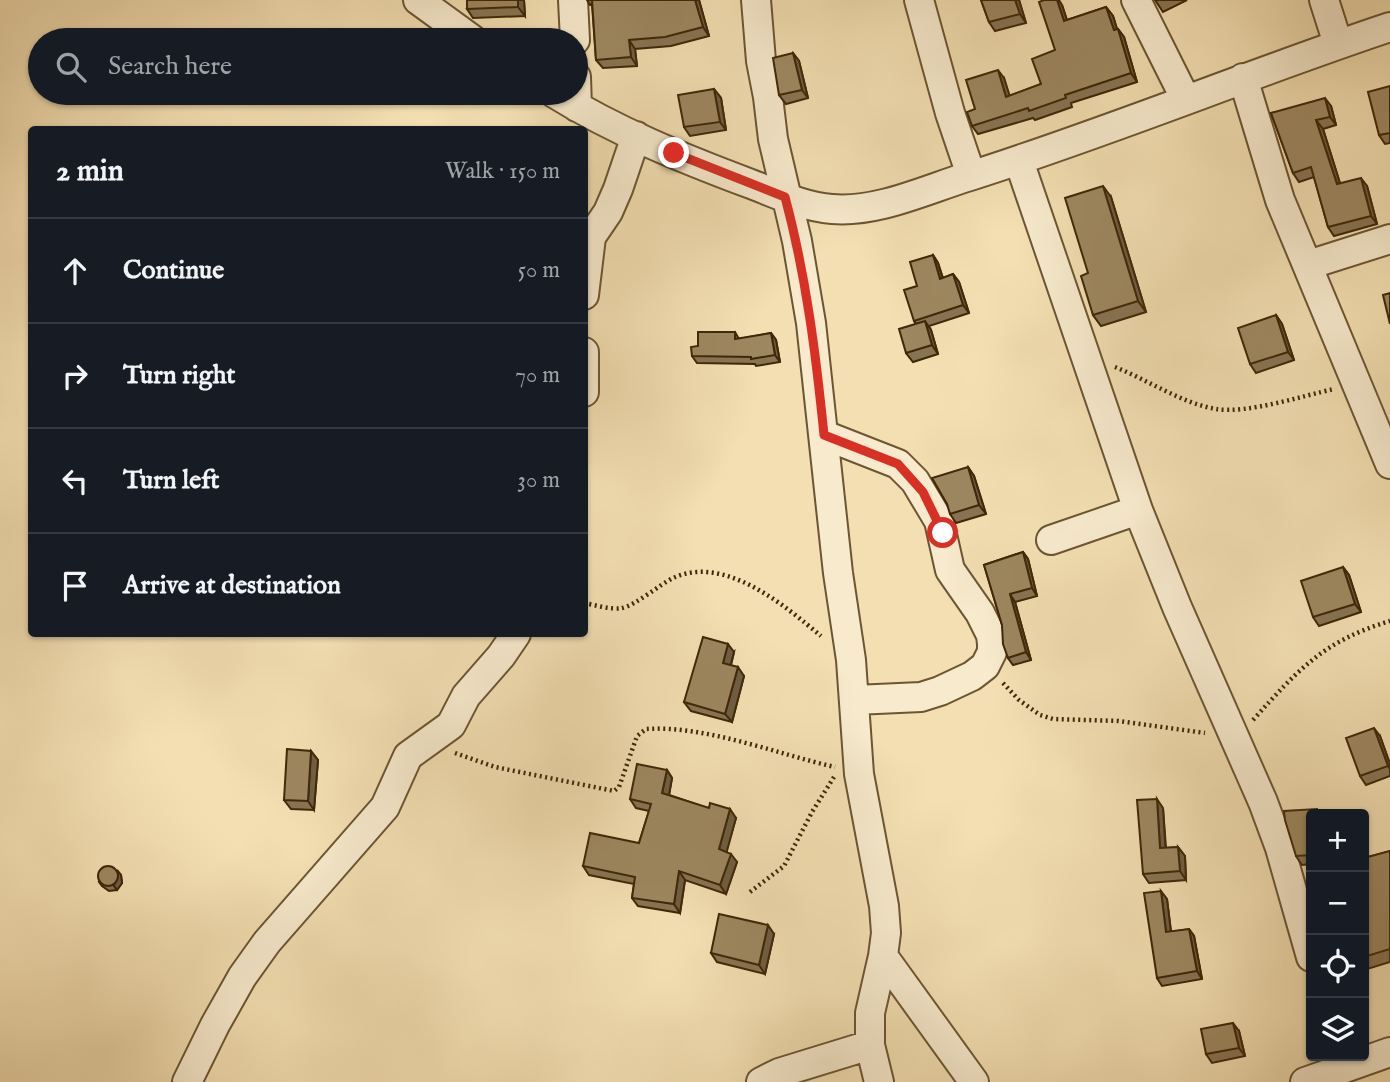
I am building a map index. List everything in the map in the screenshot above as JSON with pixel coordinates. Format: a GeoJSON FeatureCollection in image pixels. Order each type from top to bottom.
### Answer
{"type":"FeatureCollection","features":[{"type":"Feature","properties":{"kind":"street"},"geometry":{"type":"LineString","coordinates":[[418,0],[456,28]]}},
{"type":"Feature","properties":{"kind":"street"},"geometry":{"type":"LineString","coordinates":[[573,0],[574,28]]}},
{"type":"Feature","properties":{"kind":"street"},"geometry":{"type":"LineString","coordinates":[[756,0],[761,61],[773,139],[797,241],[807,300],[838,573],[851,660],[859,774],[884,906],[886,933],[883,956],[870,1013],[870,1045],[879,1082]]}},
{"type":"Feature","properties":{"kind":"street"},"geometry":{"type":"LineString","coordinates":[[919,0],[950,113],[971,175]]}},
{"type":"Feature","properties":{"kind":"street"},"geometry":{"type":"LineString","coordinates":[[1136,0],[1186,100]]}},
{"type":"Feature","properties":{"kind":"street"},"geometry":{"type":"LineString","coordinates":[[1324,0],[1338,44]]}},
{"type":"Feature","properties":{"kind":"street"},"geometry":{"type":"LineString","coordinates":[[575,105],[636,136],[785,197],[832,209],[855,208],[912,195],[1019,161],[1242,78],[1390,27]]}},
{"type":"Feature","properties":{"kind":"street"},"geometry":{"type":"LineString","coordinates":[[1242,78],[1280,200],[1356,385],[1387,451]]}},
{"type":"Feature","properties":{"kind":"street"},"geometry":{"type":"LineString","coordinates":[[588,262],[591,237],[608,212],[636,136]]}},
{"type":"Feature","properties":{"kind":"street"},"geometry":{"type":"LineString","coordinates":[[1019,161],[1138,510],[1280,848],[1306,939]]}},
{"type":"Feature","properties":{"kind":"street"},"geometry":{"type":"LineString","coordinates":[[1308,265],[1390,239]]}},
{"type":"Feature","properties":{"kind":"street"},"geometry":{"type":"LineString","coordinates":[[824,435],[898,464],[923,492],[943,533],[950,570],[980,613],[990,635],[992,652],[985,666],[972,676],[921,697],[855,700]]}},
{"type":"Feature","properties":{"kind":"street"},"geometry":{"type":"LineString","coordinates":[[1051,540],[1138,510]]}},
{"type":"Feature","properties":{"kind":"street"},"geometry":{"type":"LineString","coordinates":[[187,1082],[242,977],[267,942],[385,807],[408,756],[451,724],[466,696],[496,663],[514,637]]}},
{"type":"Feature","properties":{"kind":"street"},"geometry":{"type":"LineString","coordinates":[[883,956],[974,1082]]}},
{"type":"Feature","properties":{"kind":"street"},"geometry":{"type":"LineString","coordinates":[[761,1082],[779,1073],[870,1045]]}},
{"type":"Feature","properties":{"kind":"street"},"geometry":{"type":"LineString","coordinates":[[1305,1082],[1332,1063],[1390,1052]]}},
{"type":"Feature","properties":{"kind":"path"},"geometry":{"type":"LineString","coordinates":[[1085,355],[1217,409],[1270,404],[1356,385]]}},
{"type":"Feature","properties":{"kind":"path"},"geometry":{"type":"LineString","coordinates":[[588,604],[621,608],[676,577],[722,573],[734,577],[790,610],[851,660]]}},
{"type":"Feature","properties":{"kind":"path"},"geometry":{"type":"LineString","coordinates":[[985,666],[1019,700],[1040,715],[1053,719],[1171,727],[1236,739],[1299,670],[1317,655],[1346,638],[1390,621]]}},
{"type":"Feature","properties":{"kind":"path"},"geometry":{"type":"LineString","coordinates":[[418,747],[445,751],[495,767],[614,791],[619,787],[637,736],[646,729],[724,739],[840,768],[812,811],[785,866],[750,892]]}},
{"type":"Feature","properties":{"kind":"building"},"geometry":{"type":"Polygon","coordinates":[[[467,0],[518,0],[518,7],[467,9],[467,0]]]}},
{"type":"Feature","properties":{"kind":"building"},"geometry":{"type":"Polygon","coordinates":[[[592,0],[695,0],[703,27],[665,37],[629,40],[631,57],[596,60],[592,0]]]}},
{"type":"Feature","properties":{"kind":"building"},"geometry":{"type":"Polygon","coordinates":[[[981,0],[1015,0],[1020,14],[989,22],[981,0]]]}},
{"type":"Feature","properties":{"kind":"building"},"geometry":{"type":"Polygon","coordinates":[[[1057,0],[1064,21],[1106,7],[1114,30],[1118,29],[1131,73],[1065,95],[1066,98],[1029,111],[1028,108],[972,126],[967,112],[975,109],[966,80],[998,70],[1006,97],[1041,84],[1032,59],[1055,50],[1039,2],[1057,0]]]}},
{"type":"Feature","properties":{"kind":"building"},"geometry":{"type":"Polygon","coordinates":[[[793,53],[802,90],[779,95],[773,58],[793,53]]]}},
{"type":"Feature","properties":{"kind":"building"},"geometry":{"type":"Polygon","coordinates":[[[1390,86],[1390,133],[1379,135],[1368,92],[1390,86]]]}},
{"type":"Feature","properties":{"kind":"building"},"geometry":{"type":"Polygon","coordinates":[[[714,89],[720,122],[684,127],[678,95],[714,89]]]}},
{"type":"Feature","properties":{"kind":"building"},"geometry":{"type":"Polygon","coordinates":[[[1325,98],[1330,117],[1316,120],[1337,184],[1361,178],[1371,216],[1328,227],[1311,167],[1293,173],[1271,113],[1325,98]]]}},
{"type":"Feature","properties":{"kind":"building"},"geometry":{"type":"Polygon","coordinates":[[[1103,186],[1138,301],[1093,315],[1081,276],[1088,273],[1065,198],[1103,186]]]}},
{"type":"Feature","properties":{"kind":"building"},"geometry":{"type":"Polygon","coordinates":[[[933,255],[940,279],[953,274],[963,305],[914,321],[904,290],[917,286],[910,262],[933,255]]]}},
{"type":"Feature","properties":{"kind":"building"},"geometry":{"type":"Polygon","coordinates":[[[1390,293],[1390,324],[1383,295],[1390,293]]]}},
{"type":"Feature","properties":{"kind":"building"},"geometry":{"type":"Polygon","coordinates":[[[1276,315],[1288,352],[1250,364],[1238,328],[1276,315]]]}},
{"type":"Feature","properties":{"kind":"building"},"geometry":{"type":"Polygon","coordinates":[[[925,321],[932,345],[906,353],[899,329],[925,321]]]}},
{"type":"Feature","properties":{"kind":"building"},"geometry":{"type":"Polygon","coordinates":[[[698,332],[735,332],[735,339],[771,333],[775,355],[751,359],[692,356],[691,347],[698,346],[698,332]]]}},
{"type":"Feature","properties":{"kind":"building"},"geometry":{"type":"Polygon","coordinates":[[[968,467],[979,505],[950,514],[932,478],[968,467]]]}},
{"type":"Feature","properties":{"kind":"building"},"geometry":{"type":"Polygon","coordinates":[[[1023,552],[1032,588],[1010,594],[1026,652],[1008,658],[1003,644],[1002,625],[984,565],[1023,552]]]}},
{"type":"Feature","properties":{"kind":"building"},"geometry":{"type":"Polygon","coordinates":[[[1343,567],[1355,604],[1313,617],[1301,581],[1343,567]]]}},
{"type":"Feature","properties":{"kind":"building"},"geometry":{"type":"Polygon","coordinates":[[[703,637],[728,644],[723,663],[738,667],[725,714],[684,702],[703,637]]]}},
{"type":"Feature","properties":{"kind":"building"},"geometry":{"type":"Polygon","coordinates":[[[1374,728],[1388,766],[1360,776],[1346,738],[1374,728]]]}},
{"type":"Feature","properties":{"kind":"building"},"geometry":{"type":"Polygon","coordinates":[[[287,749],[311,751],[308,801],[284,800],[287,749]]]}},
{"type":"Feature","properties":{"kind":"building"},"geometry":{"type":"Polygon","coordinates":[[[637,764],[667,770],[662,793],[709,808],[710,803],[730,809],[719,849],[731,854],[720,885],[679,871],[674,904],[632,898],[635,877],[583,866],[590,833],[639,843],[651,804],[630,799],[637,764]]]}},
{"type":"Feature","properties":{"kind":"building"},"geometry":{"type":"Polygon","coordinates":[[[1157,799],[1160,848],[1178,847],[1180,871],[1143,874],[1137,800],[1157,799]]]}},
{"type":"Feature","properties":{"kind":"building"},"geometry":{"type":"Polygon","coordinates":[[[1306,810],[1306,855],[1296,856],[1284,811],[1306,810]]]}},
{"type":"Feature","properties":{"kind":"building"},"geometry":{"type":"Polygon","coordinates":[[[1390,851],[1390,949],[1369,955],[1369,872],[1369,857],[1390,851]]]}},
{"type":"Feature","properties":{"kind":"building"},"geometry":{"type":"Polygon","coordinates":[[[108,866],[115,869],[118,876],[115,883],[108,886],[101,883],[98,876],[101,869],[108,866]]]}},
{"type":"Feature","properties":{"kind":"building"},"geometry":{"type":"Polygon","coordinates":[[[1161,891],[1166,932],[1189,929],[1197,971],[1157,978],[1144,893],[1161,891]]]}},
{"type":"Feature","properties":{"kind":"building"},"geometry":{"type":"Polygon","coordinates":[[[719,914],[768,925],[759,965],[711,953],[719,914]]]}},
{"type":"Feature","properties":{"kind":"building"},"geometry":{"type":"Polygon","coordinates":[[[1233,1023],[1239,1048],[1206,1054],[1201,1029],[1233,1023]]]}},
{"type":"Feature","properties":{"kind":"route"},"geometry":{"type":"LineString","coordinates":[[674,153],[785,197],[797,241],[811,323],[824,435],[898,464],[932,505],[943,533]]}}]}
